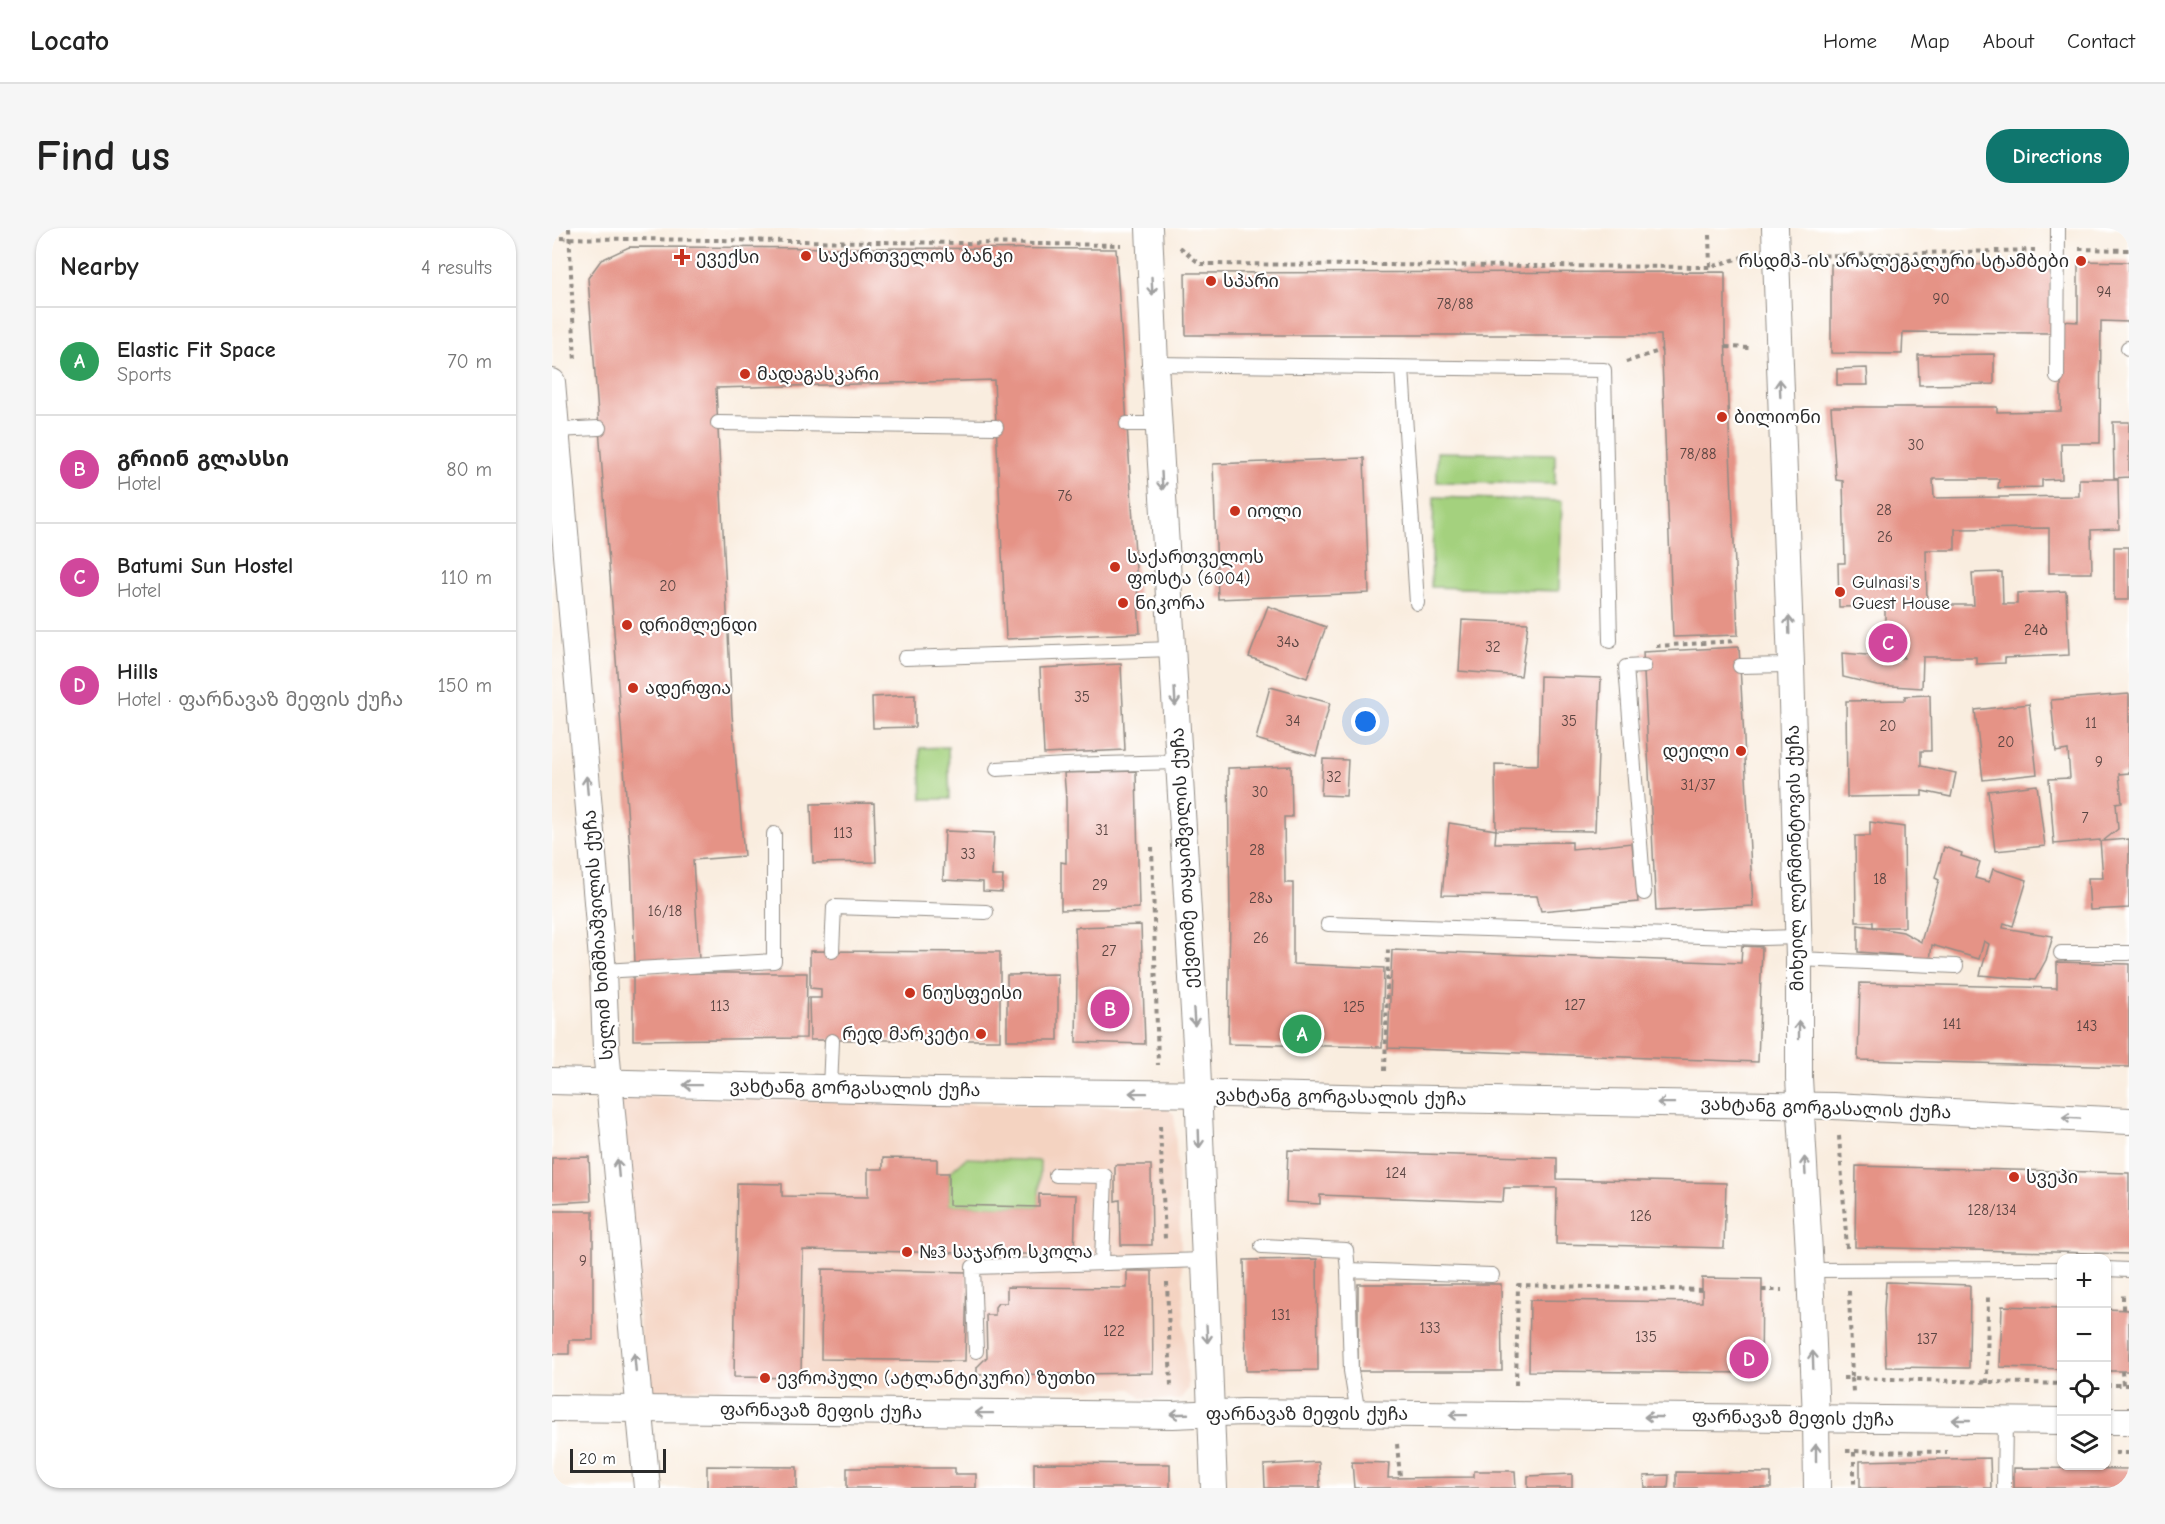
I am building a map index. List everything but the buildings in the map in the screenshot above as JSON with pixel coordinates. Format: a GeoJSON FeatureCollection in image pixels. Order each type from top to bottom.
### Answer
{"type":"FeatureCollection","features":[{"type":"Feature","properties":{"kind":"street","name":"ექვთიმე თაყაიშვილის ქუჩა"},"geometry":{"type":"LineString","coordinates":[[1149,228],[1155,364],[1197,1061],[1214,1488]]}},
{"type":"Feature","properties":{"kind":"street","name":"მიხეილ ლერმონტოვის ქუჩა"},"geometry":{"type":"LineString","coordinates":[[1774,228],[1791,665],[1799,1078],[1810,1270],[1817,1488]]}},
{"type":"Feature","properties":{"kind":"street","name":"სელიმ ხიმშიაშვილის ქუჩა"},"geometry":{"type":"LineString","coordinates":[[552,382],[603,971],[610,1082],[647,1488]]}},
{"type":"Feature","properties":{"kind":"street","name":"ვახტანგ გორგასალის ქუჩა"},"geometry":{"type":"LineString","coordinates":[[552,1080],[830,1088],[1802,1106],[2129,1121]]}},
{"type":"Feature","properties":{"kind":"street","name":"ფარნავაზ მეფის ქუჩა"},"geometry":{"type":"LineString","coordinates":[[552,1408],[2057,1421]]}},
{"type":"Feature","properties":{"kind":"street"},"geometry":{"type":"LineString","coordinates":[[2111,1421],[2129,1421]]}},
{"type":"Feature","properties":{"kind":"lane"},"geometry":{"type":"LineString","coordinates":[[2057,377],[2058,228]]}},
{"type":"Feature","properties":{"kind":"lane"},"geometry":{"type":"LineString","coordinates":[[1155,364],[1604,370],[1610,640]]}},
{"type":"Feature","properties":{"kind":"lane"},"geometry":{"type":"LineString","coordinates":[[1402,368],[1417,603]]}},
{"type":"Feature","properties":{"kind":"lane"},"geometry":{"type":"LineString","coordinates":[[718,423],[996,427]]}},
{"type":"Feature","properties":{"kind":"lane"},"geometry":{"type":"LineString","coordinates":[[1127,424],[1159,424]]}},
{"type":"Feature","properties":{"kind":"lane"},"geometry":{"type":"LineString","coordinates":[[556,430],[599,428]]}},
{"type":"Feature","properties":{"kind":"lane"},"geometry":{"type":"LineString","coordinates":[[905,658],[1172,649]]}},
{"type":"Feature","properties":{"kind":"lane"},"geometry":{"type":"LineString","coordinates":[[1740,666],[1791,665]]}},
{"type":"Feature","properties":{"kind":"lane"},"geometry":{"type":"LineString","coordinates":[[1644,666],[1626,667],[1644,893]]}},
{"type":"Feature","properties":{"kind":"lane"},"geometry":{"type":"LineString","coordinates":[[997,769],[1178,762]]}},
{"type":"Feature","properties":{"kind":"lane"},"geometry":{"type":"LineString","coordinates":[[603,971],[774,961],[774,834]]}},
{"type":"Feature","properties":{"kind":"lane"},"geometry":{"type":"LineString","coordinates":[[832,951],[834,907],[986,912]]}},
{"type":"Feature","properties":{"kind":"lane"},"geometry":{"type":"LineString","coordinates":[[1328,924],[1751,937],[1798,948],[1956,966]]}},
{"type":"Feature","properties":{"kind":"lane"},"geometry":{"type":"LineString","coordinates":[[2061,953],[2129,953]]}},
{"type":"Feature","properties":{"kind":"lane"},"geometry":{"type":"LineString","coordinates":[[830,1088],[832,1041]]}},
{"type":"Feature","properties":{"kind":"lane"},"geometry":{"type":"LineString","coordinates":[[1056,1175],[1105,1176],[1102,1263]]}},
{"type":"Feature","properties":{"kind":"lane"},"geometry":{"type":"LineString","coordinates":[[1262,1246],[1346,1250],[1351,1371],[1358,1414]]}},
{"type":"Feature","properties":{"kind":"lane"},"geometry":{"type":"LineString","coordinates":[[976,1350],[973,1267],[1204,1260]]}},
{"type":"Feature","properties":{"kind":"lane"},"geometry":{"type":"LineString","coordinates":[[1810,1270],[2057,1269]]}},
{"type":"Feature","properties":{"kind":"lane"},"geometry":{"type":"LineString","coordinates":[[2111,1269],[2129,1270]]}},
{"type":"Feature","properties":{"kind":"lane"},"geometry":{"type":"LineString","coordinates":[[1348,1270],[1492,1275]]}},
{"type":"Feature","properties":{"kind":"lane"},"geometry":{"type":"LineString","coordinates":[[2004,1488],[2005,1420]]}},
{"type":"Feature","properties":{"kind":"path"},"geometry":{"type":"LineString","coordinates":[[1709,235],[1710,267]]}},
{"type":"Feature","properties":{"kind":"path"},"geometry":{"type":"LineString","coordinates":[[552,238],[1122,245],[1123,256]]}},
{"type":"Feature","properties":{"kind":"path"},"geometry":{"type":"LineString","coordinates":[[1179,258],[1179,246],[1200,264],[1710,267],[1747,255],[1756,255]]}},
{"type":"Feature","properties":{"kind":"path"},"geometry":{"type":"LineString","coordinates":[[1799,256],[2058,249],[2129,250]]}},
{"type":"Feature","properties":{"kind":"path"},"geometry":{"type":"LineString","coordinates":[[1726,347],[1751,348]]}},
{"type":"Feature","properties":{"kind":"path"},"geometry":{"type":"LineString","coordinates":[[1604,370],[1662,350]]}},
{"type":"Feature","properties":{"kind":"path"},"geometry":{"type":"LineString","coordinates":[[1610,640],[1651,646],[1739,641]]}},
{"type":"Feature","properties":{"kind":"path"},"geometry":{"type":"LineString","coordinates":[[1152,846],[1158,1060]]}},
{"type":"Feature","properties":{"kind":"path"},"geometry":{"type":"LineString","coordinates":[[1381,1098],[1385,1066],[1389,926]]}},
{"type":"Feature","properties":{"kind":"path"},"geometry":{"type":"LineString","coordinates":[[1839,1138],[1849,1269],[1852,1378],[2057,1384]]}},
{"type":"Feature","properties":{"kind":"path"},"geometry":{"type":"LineString","coordinates":[[1987,1383],[1988,1268]]}},
{"type":"Feature","properties":{"kind":"path"},"geometry":{"type":"LineString","coordinates":[[1516,1416],[1518,1285],[1702,1290]]}},
{"type":"Feature","properties":{"kind":"path"},"geometry":{"type":"LineString","coordinates":[[1762,1290],[1782,1290]]}},
{"type":"Feature","properties":{"kind":"path"},"geometry":{"type":"LineString","coordinates":[[2122,1371],[2123,1385]]}},
{"type":"Feature","properties":{"kind":"path"},"geometry":{"type":"LineString","coordinates":[[2111,1385],[2129,1385]]}},
{"type":"Feature","properties":{"kind":"path"},"geometry":{"type":"LineString","coordinates":[[1397,1444],[1400,1478]]}},
{"type":"Feature","properties":{"kind":"path"},"geometry":{"type":"LineString","coordinates":[[1843,1451],[1959,1452]]}},
{"type":"Feature","properties":{"kind":"path"},"geometry":{"type":"LineString","coordinates":[[1854,1452],[1854,1488]]}},
{"type":"Feature","properties":{"kind":"shaded area","name":"№3 საჯარო სკოლა"},"geometry":{"type":"Polygon","coordinates":[[[628,1096],[1166,1108],[1174,1114],[1175,1126],[1188,1389],[1180,1400],[1142,1399],[1131,1389],[684,1389],[679,1399],[657,1400],[645,1387],[620,1102],[628,1096]]]}},
{"type":"Feature","properties":{"kind":"green space"},"geometry":{"type":"Polygon","coordinates":[[[1437,452],[1555,454],[1555,484],[1437,482],[1437,452]]]}},
{"type":"Feature","properties":{"kind":"green space"},"geometry":{"type":"Polygon","coordinates":[[[1434,497],[1562,501],[1559,591],[1431,587],[1434,497]]]}},
{"type":"Feature","properties":{"kind":"green space"},"geometry":{"type":"Polygon","coordinates":[[[948,747],[950,799],[922,799],[920,748],[948,747]]]}},
{"type":"Feature","properties":{"kind":"green space"},"geometry":{"type":"Polygon","coordinates":[[[966,1158],[1040,1161],[1039,1207],[949,1205],[949,1173],[966,1158]]]}},
{"type":"Feature","properties":{"kind":"place","name":"საქართველოს ბანკი"},"geometry":{"type":"Point","coordinates":[806,256]}},
{"type":"Feature","properties":{"kind":"place","name":"ევექსი"},"geometry":{"type":"Point","coordinates":[682,257]}},
{"type":"Feature","properties":{"kind":"place","name":"რსდმპ-ის არალეგალური სტამბები"},"geometry":{"type":"Point","coordinates":[2081,261]}},
{"type":"Feature","properties":{"kind":"place","name":"სპარი"},"geometry":{"type":"Point","coordinates":[1211,281]}},
{"type":"Feature","properties":{"kind":"place","name":"მადაგასკარი"},"geometry":{"type":"Point","coordinates":[745,374]}},
{"type":"Feature","properties":{"kind":"place","name":"ბილიონი"},"geometry":{"type":"Point","coordinates":[1722,417]}},
{"type":"Feature","properties":{"kind":"place","name":"იოლი"},"geometry":{"type":"Point","coordinates":[1235,511]}},
{"type":"Feature","properties":{"kind":"place","name":"საქართველოს ფოსტა (6004)"},"geometry":{"type":"Point","coordinates":[1115,567]}},
{"type":"Feature","properties":{"kind":"place","name":"Gulnasi's Guest House"},"geometry":{"type":"Point","coordinates":[1840,592]}},
{"type":"Feature","properties":{"kind":"place","name":"ნიკორა"},"geometry":{"type":"Point","coordinates":[1123,603]}},
{"type":"Feature","properties":{"kind":"place","name":"დრიმლენდი"},"geometry":{"type":"Point","coordinates":[627,625]}},
{"type":"Feature","properties":{"kind":"place","name":"Batumi Sun Hostel"},"geometry":{"type":"Point","coordinates":[1888,643]}},
{"type":"Feature","properties":{"kind":"place","name":"ადერფია"},"geometry":{"type":"Point","coordinates":[633,688]}},
{"type":"Feature","properties":{"kind":"place","name":"დეილი"},"geometry":{"type":"Point","coordinates":[1741,751]}},
{"type":"Feature","properties":{"kind":"place","name":"ნიუსფეისი"},"geometry":{"type":"Point","coordinates":[910,993]}},
{"type":"Feature","properties":{"kind":"place","name":"გრიინ გლასსი"},"geometry":{"type":"Point","coordinates":[1110,1009]}},
{"type":"Feature","properties":{"kind":"place","name":"რედ მარკეტი"},"geometry":{"type":"Point","coordinates":[981,1034]}},
{"type":"Feature","properties":{"kind":"place","name":"Elastic Fit Space"},"geometry":{"type":"Point","coordinates":[1302,1034]}},
{"type":"Feature","properties":{"kind":"place","name":"სვეპი"},"geometry":{"type":"Point","coordinates":[2014,1177]}},
{"type":"Feature","properties":{"kind":"place","name":"№3 საჯარო სკოლა"},"geometry":{"type":"Point","coordinates":[907,1252]}},
{"type":"Feature","properties":{"kind":"place","name":"Hills"},"geometry":{"type":"Point","coordinates":[1749,1359]}},
{"type":"Feature","properties":{"kind":"place","name":"ევროპული (ატლანტიკური) ზუთხი"},"geometry":{"type":"Point","coordinates":[765,1378]}}]}
